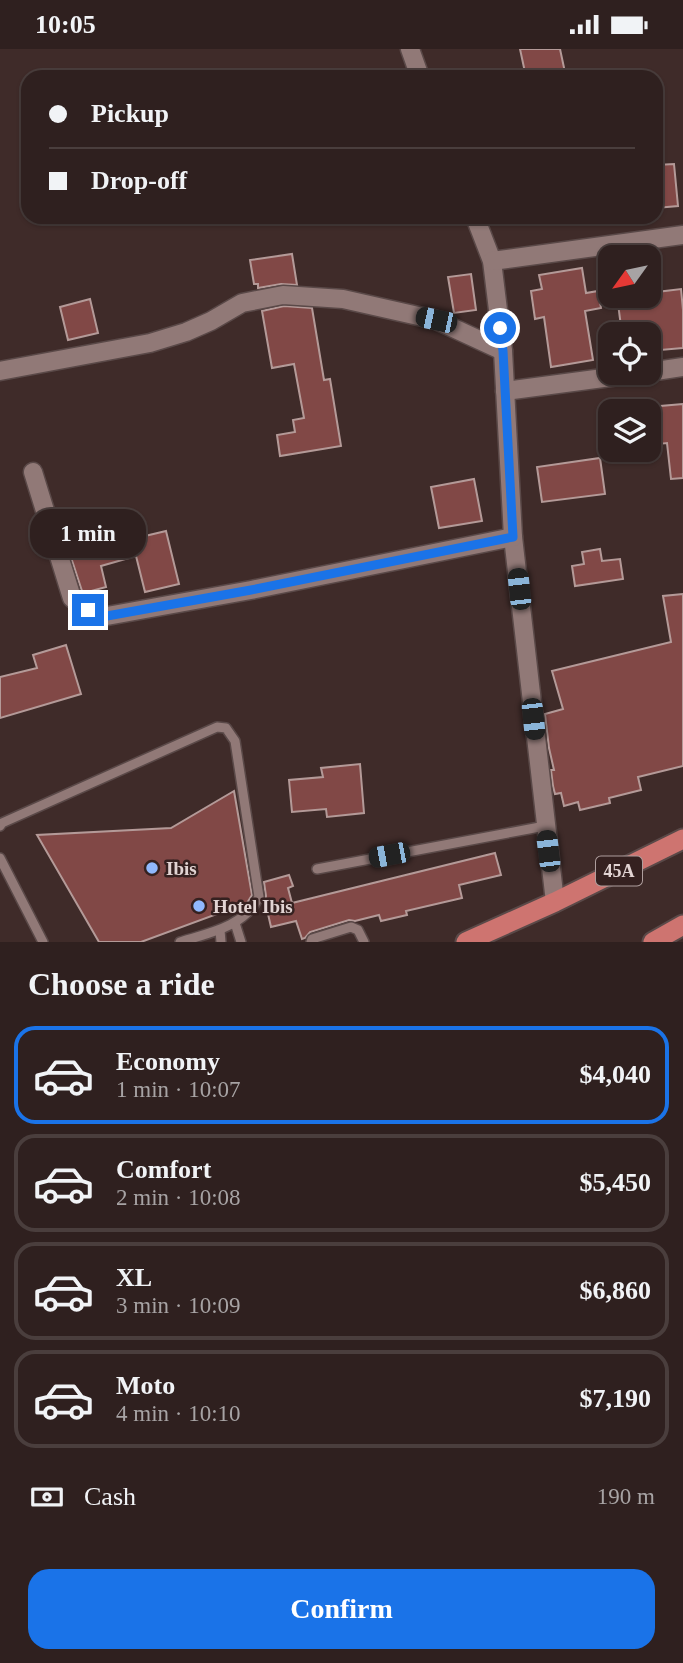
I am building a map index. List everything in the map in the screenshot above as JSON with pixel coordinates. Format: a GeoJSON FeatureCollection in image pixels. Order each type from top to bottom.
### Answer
{"type":"FeatureCollection","features":[{"type":"Feature","properties":{"kind":"highway","name":"45A"},"geometry":{"type":"LineString","coordinates":[[467,942],[683,839]]}},
{"type":"Feature","properties":{"kind":"highway"},"geometry":{"type":"LineString","coordinates":[[656,941],[683,925]]}},
{"type":"Feature","properties":{"kind":"street"},"geometry":{"type":"LineString","coordinates":[[410,49],[418,70]]}},
{"type":"Feature","properties":{"kind":"street"},"geometry":{"type":"LineString","coordinates":[[478,224],[492,261],[503,351],[513,537],[555,902]]}},
{"type":"Feature","properties":{"kind":"street"},"geometry":{"type":"LineString","coordinates":[[492,261],[683,235]]}},
{"type":"Feature","properties":{"kind":"street"},"geometry":{"type":"LineString","coordinates":[[0,371],[150,343],[186,333],[242,303],[283,295],[343,299],[436,320],[503,351]]}},
{"type":"Feature","properties":{"kind":"street"},"geometry":{"type":"LineString","coordinates":[[661,370],[683,367]]}},
{"type":"Feature","properties":{"kind":"street"},"geometry":{"type":"LineString","coordinates":[[505,391],[598,379]]}},
{"type":"Feature","properties":{"kind":"street"},"geometry":{"type":"LineString","coordinates":[[33,472],[72,598],[88,610],[107,616],[513,537]]}},
{"type":"Feature","properties":{"kind":"lane"},"geometry":{"type":"LineString","coordinates":[[0,826],[218,727],[226,728],[235,741],[259,897],[254,907],[235,923],[180,942]]}},
{"type":"Feature","properties":{"kind":"lane"},"geometry":{"type":"LineString","coordinates":[[317,869],[545,826]]}},
{"type":"Feature","properties":{"kind":"lane"},"geometry":{"type":"LineString","coordinates":[[0,858],[43,942]]}},
{"type":"Feature","properties":{"kind":"lane"},"geometry":{"type":"LineString","coordinates":[[235,923],[241,942]]}},
{"type":"Feature","properties":{"kind":"lane"},"geometry":{"type":"LineString","coordinates":[[311,942],[312,939],[351,927],[358,930],[364,942]]}},
{"type":"Feature","properties":{"kind":"lane"},"geometry":{"type":"LineString","coordinates":[[220,930],[221,942]]}},
{"type":"Feature","properties":{"kind":"building"},"geometry":{"type":"Polygon","coordinates":[[[520,49],[560,49],[564,70],[524,70],[520,49]]]}},
{"type":"Feature","properties":{"kind":"building"},"geometry":{"type":"Polygon","coordinates":[[[674,164],[678,206],[663,207],[663,165],[674,164]]]}},
{"type":"Feature","properties":{"kind":"building"},"geometry":{"type":"Polygon","coordinates":[[[292,254],[297,285],[281,284],[258,288],[258,284],[254,284],[250,260],[292,254]]]}},
{"type":"Feature","properties":{"kind":"building"},"geometry":{"type":"Polygon","coordinates":[[[582,268],[586,293],[598,291],[598,308],[601,308],[585,311],[593,360],[551,367],[544,317],[535,319],[531,291],[542,289],[539,275],[582,268]]]}},
{"type":"Feature","properties":{"kind":"building"},"geometry":{"type":"Polygon","coordinates":[[[471,274],[476,310],[454,313],[448,277],[471,274]]]}},
{"type":"Feature","properties":{"kind":"building"},"geometry":{"type":"Polygon","coordinates":[[[681,289],[683,348],[661,350],[661,322],[620,322],[619,308],[662,308],[662,291],[681,289]]]}},
{"type":"Feature","properties":{"kind":"building"},"geometry":{"type":"Polygon","coordinates":[[[90,299],[98,333],[68,340],[60,307],[90,299]]]}},
{"type":"Feature","properties":{"kind":"building"},"geometry":{"type":"Polygon","coordinates":[[[284,306],[312,308],[324,380],[330,379],[341,446],[280,456],[277,435],[295,432],[293,420],[304,418],[294,364],[272,368],[262,311],[284,306]]]}},
{"type":"Feature","properties":{"kind":"building"},"geometry":{"type":"Polygon","coordinates":[[[683,404],[683,478],[671,479],[667,443],[661,444],[661,406],[683,404]]]}},
{"type":"Feature","properties":{"kind":"building"},"geometry":{"type":"Polygon","coordinates":[[[598,458],[605,494],[542,502],[537,467],[598,458]]]}},
{"type":"Feature","properties":{"kind":"building"},"geometry":{"type":"Polygon","coordinates":[[[474,479],[482,521],[439,528],[431,487],[474,479]]]}},
{"type":"Feature","properties":{"kind":"building"},"geometry":{"type":"Polygon","coordinates":[[[166,531],[179,584],[145,592],[136,556],[101,566],[106,587],[84,593],[82,591],[66,542],[104,532],[107,545],[166,531]]]}},
{"type":"Feature","properties":{"kind":"building"},"geometry":{"type":"Polygon","coordinates":[[[600,549],[602,561],[620,559],[623,579],[575,586],[572,566],[584,564],[582,552],[600,549]]]}},
{"type":"Feature","properties":{"kind":"building"},"geometry":{"type":"Polygon","coordinates":[[[683,594],[683,766],[638,777],[641,790],[609,798],[610,803],[580,810],[578,802],[564,806],[561,793],[555,794],[553,786],[551,770],[554,770],[545,714],[563,709],[552,671],[671,642],[663,596],[683,594]]]}},
{"type":"Feature","properties":{"kind":"building"},"geometry":{"type":"Polygon","coordinates":[[[66,645],[81,694],[0,718],[0,677],[37,668],[33,655],[66,645]]]}},
{"type":"Feature","properties":{"kind":"building"},"geometry":{"type":"Polygon","coordinates":[[[360,764],[364,813],[327,817],[326,809],[292,812],[289,780],[323,777],[321,768],[360,764]]]}},
{"type":"Feature","properties":{"kind":"building","name":"Ibis"},"geometry":{"type":"Polygon","coordinates":[[[234,791],[252,895],[247,903],[141,942],[99,942],[37,835],[171,828],[234,791]]]}},
{"type":"Feature","properties":{"kind":"building"},"geometry":{"type":"Polygon","coordinates":[[[495,853],[501,875],[459,885],[462,898],[406,911],[407,915],[381,921],[379,915],[349,920],[310,932],[302,939],[296,921],[271,927],[264,882],[289,875],[293,886],[288,888],[292,903],[495,853]]]}},
{"type":"Feature","properties":{"kind":"place","name":"Ibis"},"geometry":{"type":"Point","coordinates":[152,868]}},
{"type":"Feature","properties":{"kind":"place","name":"Hotel Ibis"},"geometry":{"type":"Point","coordinates":[199,906]}},
{"type":"Feature","properties":{"kind":"route"},"geometry":{"type":"LineString","coordinates":[[88,610],[107,616],[513,537],[500,328]]}}]}
